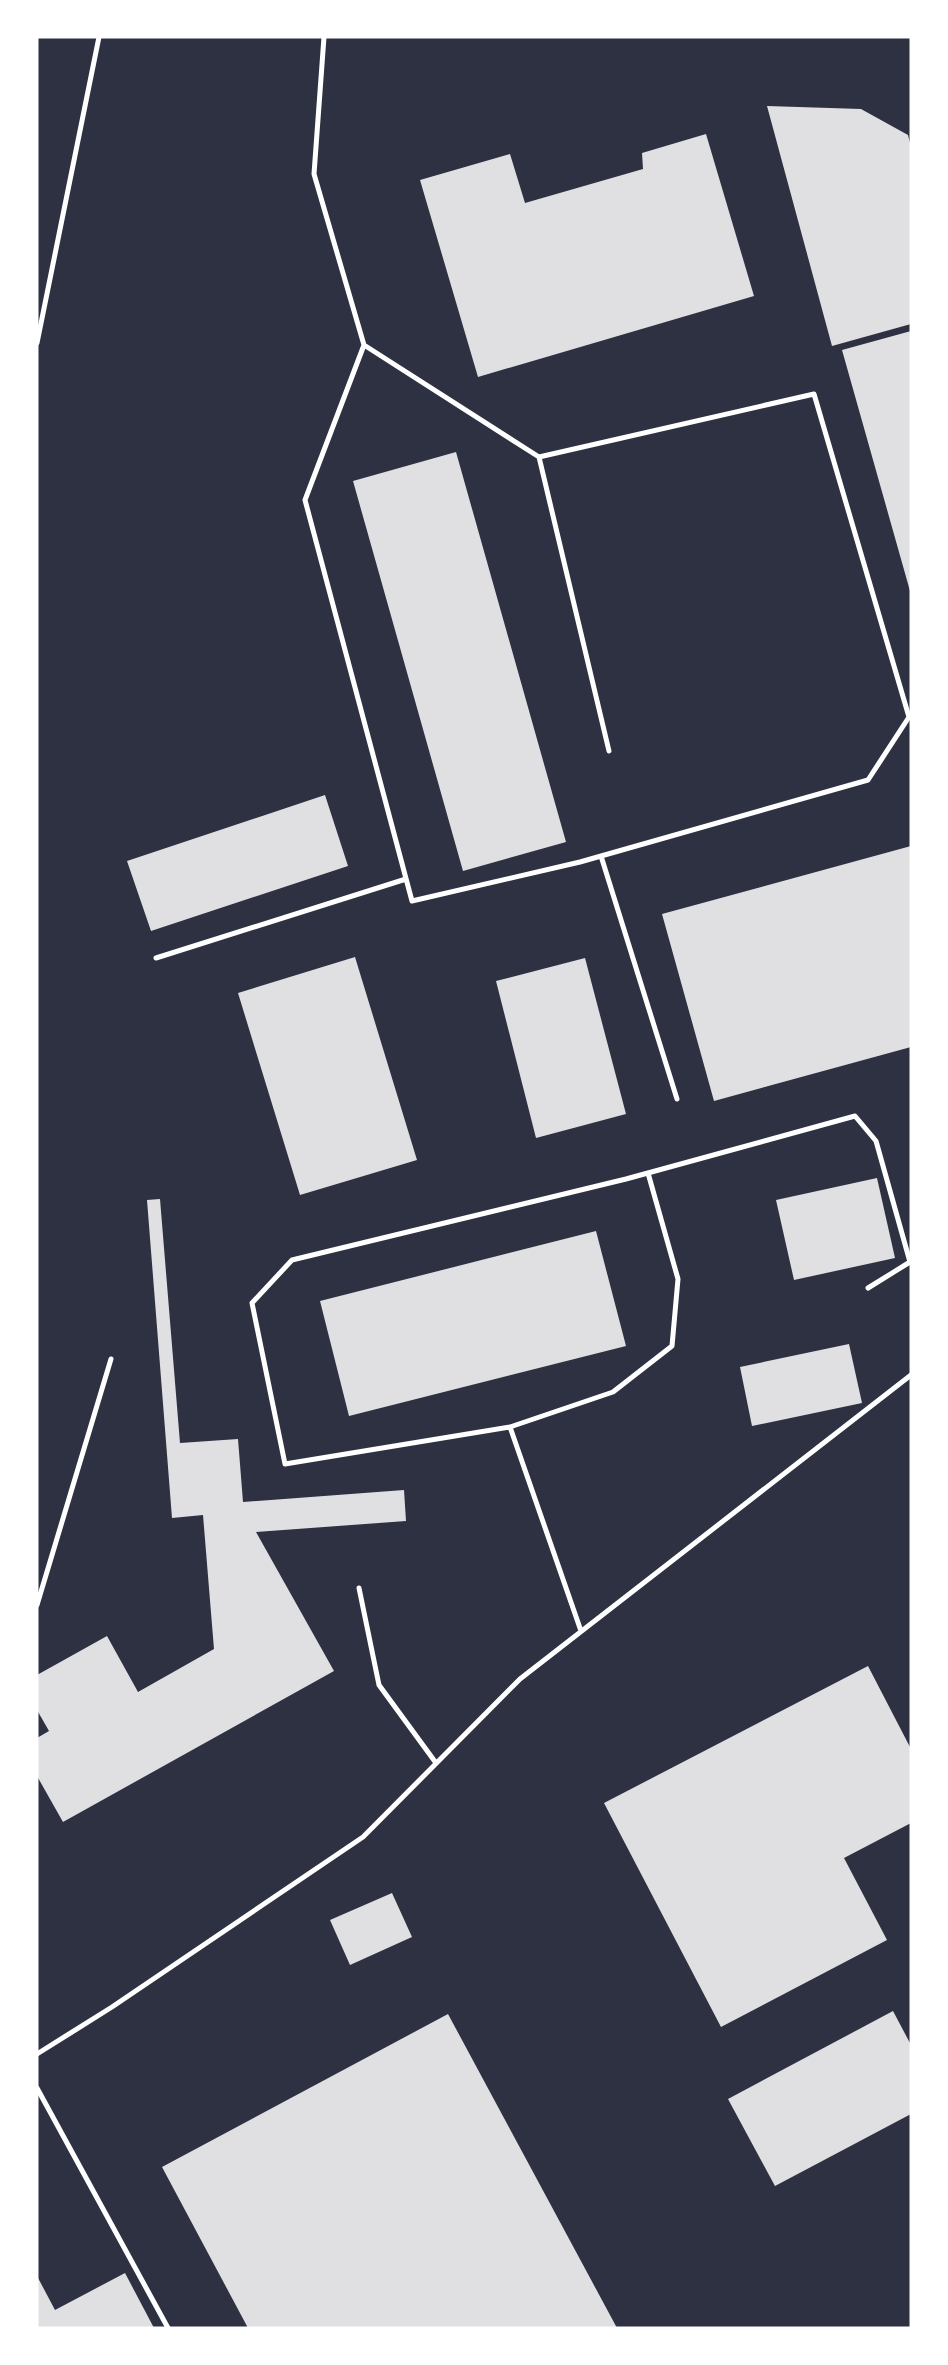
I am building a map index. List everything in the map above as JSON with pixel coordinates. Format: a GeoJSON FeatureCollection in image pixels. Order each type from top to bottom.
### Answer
{"type":"FeatureCollection","features":[{"type":"Feature","properties":{"kind":"lane"},"geometry":{"type":"LineString","coordinates":[[37,343],[99,37]]}},
{"type":"Feature","properties":{"kind":"lane"},"geometry":{"type":"LineString","coordinates":[[324,37],[314,174],[364,345],[305,500],[412,901],[601,856],[868,780],[909,717],[814,394],[539,457]]}},
{"type":"Feature","properties":{"kind":"lane"},"geometry":{"type":"LineString","coordinates":[[364,345],[539,457],[610,751]]}},
{"type":"Feature","properties":{"kind":"lane"},"geometry":{"type":"LineString","coordinates":[[601,856],[677,1099]]}},
{"type":"Feature","properties":{"kind":"lane"},"geometry":{"type":"LineString","coordinates":[[156,958],[405,879]]}},
{"type":"Feature","properties":{"kind":"lane"},"geometry":{"type":"LineString","coordinates":[[648,1173],[678,1279],[672,1346],[613,1392],[510,1427],[285,1464],[252,1303],[292,1260],[648,1173],[855,1116],[876,1141],[910,1262],[868,1288]]}},
{"type":"Feature","properties":{"kind":"lane"},"geometry":{"type":"LineString","coordinates":[[37,1605],[111,1359]]}},
{"type":"Feature","properties":{"kind":"lane"},"geometry":{"type":"LineString","coordinates":[[37,2054],[112,2007],[363,1837],[520,1679],[911,1375]]}},
{"type":"Feature","properties":{"kind":"lane"},"geometry":{"type":"LineString","coordinates":[[510,1427],[581,1631]]}},
{"type":"Feature","properties":{"kind":"lane"},"geometry":{"type":"LineString","coordinates":[[359,1588],[379,1685],[436,1763]]}},
{"type":"Feature","properties":{"kind":"lane"},"geometry":{"type":"LineString","coordinates":[[37,2088],[168,2328]]}},
{"type":"Feature","properties":{"kind":"building"},"geometry":{"type":"Polygon","coordinates":[[[767,106],[861,109],[908,135],[911,147],[911,324],[832,346],[767,106]]]}},
{"type":"Feature","properties":{"kind":"building"},"geometry":{"type":"Polygon","coordinates":[[[706,134],[754,296],[478,377],[420,180],[510,154],[525,203],[643,169],[642,153],[706,134]]]}},
{"type":"Feature","properties":{"kind":"building"},"geometry":{"type":"Polygon","coordinates":[[[911,331],[911,591],[910,591],[842,350],[911,331]]]}},
{"type":"Feature","properties":{"kind":"building"},"geometry":{"type":"Polygon","coordinates":[[[456,452],[566,842],[463,871],[353,481],[456,452]]]}},
{"type":"Feature","properties":{"kind":"building"},"geometry":{"type":"Polygon","coordinates":[[[325,795],[348,866],[151,931],[127,861],[325,795]]]}},
{"type":"Feature","properties":{"kind":"building"},"geometry":{"type":"Polygon","coordinates":[[[911,846],[911,1047],[714,1101],[662,914],[911,846]]]}},
{"type":"Feature","properties":{"kind":"building"},"geometry":{"type":"Polygon","coordinates":[[[355,957],[417,1160],[300,1195],[238,993],[355,957]]]}},
{"type":"Feature","properties":{"kind":"building"},"geometry":{"type":"Polygon","coordinates":[[[585,958],[626,1114],[536,1138],[496,981],[585,958]]]}},
{"type":"Feature","properties":{"kind":"building"},"geometry":{"type":"Polygon","coordinates":[[[877,1178],[895,1258],[794,1280],[776,1200],[877,1178]]]}},
{"type":"Feature","properties":{"kind":"building"},"geometry":{"type":"Polygon","coordinates":[[[160,1199],[180,1443],[238,1439],[243,1502],[404,1490],[406,1521],[256,1532],[334,1671],[63,1822],[37,1776],[37,1738],[49,1731],[37,1710],[37,1675],[107,1636],[138,1692],[214,1649],[203,1515],[172,1518],[147,1200],[160,1199]]]}},
{"type":"Feature","properties":{"kind":"building"},"geometry":{"type":"Polygon","coordinates":[[[596,1231],[626,1346],[349,1416],[320,1301],[596,1231]]]}},
{"type":"Feature","properties":{"kind":"building"},"geometry":{"type":"Polygon","coordinates":[[[849,1344],[862,1403],[752,1426],[740,1367],[849,1344]]]}},
{"type":"Feature","properties":{"kind":"building"},"geometry":{"type":"Polygon","coordinates":[[[868,1666],[911,1749],[911,1823],[844,1858],[887,1940],[721,2027],[604,1803],[868,1666]]]}},
{"type":"Feature","properties":{"kind":"building"},"geometry":{"type":"Polygon","coordinates":[[[392,1893],[412,1937],[350,1965],[330,1920],[392,1893]]]}},
{"type":"Feature","properties":{"kind":"building"},"geometry":{"type":"Polygon","coordinates":[[[893,2011],[911,2045],[911,2114],[775,2186],[728,2099],[893,2011]]]}},
{"type":"Feature","properties":{"kind":"building"},"geometry":{"type":"Polygon","coordinates":[[[448,2014],[617,2328],[248,2328],[162,2167],[448,2014]]]}},
{"type":"Feature","properties":{"kind":"building"},"geometry":{"type":"Polygon","coordinates":[[[125,2273],[154,2328],[37,2328],[37,2276],[55,2310],[125,2273]]]}}]}
